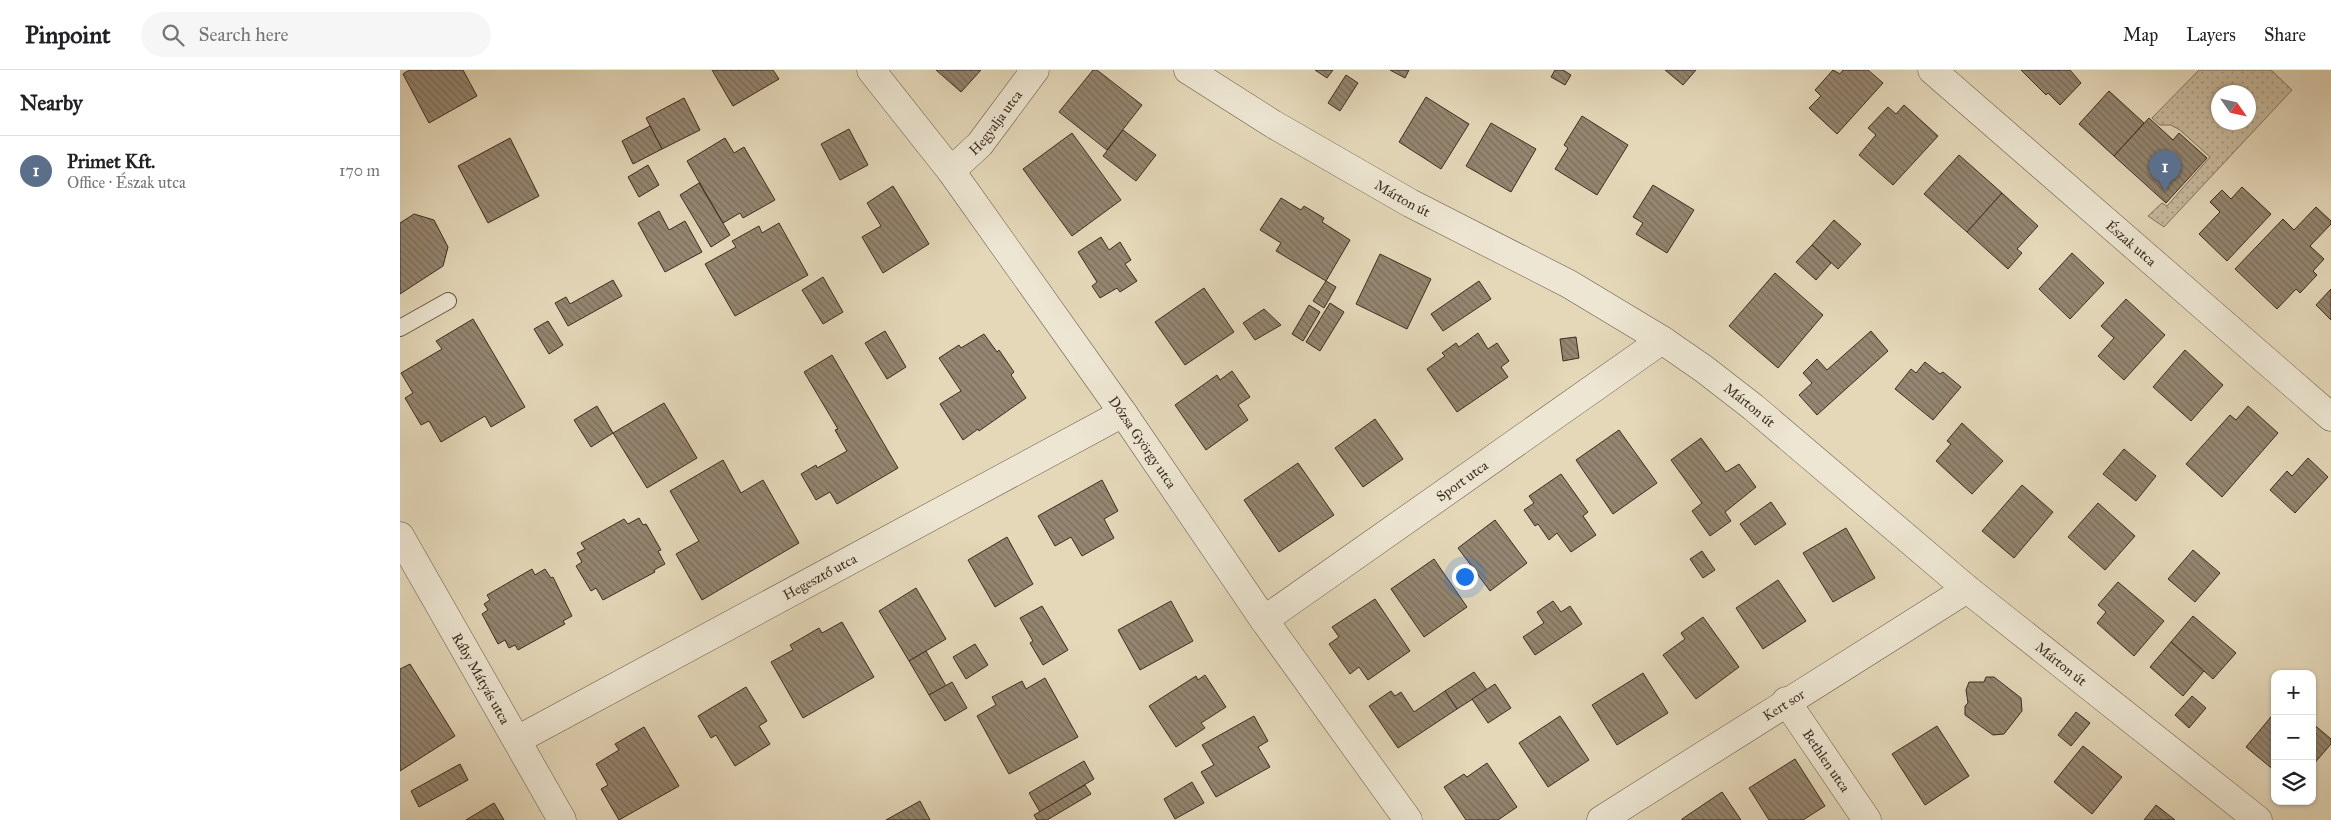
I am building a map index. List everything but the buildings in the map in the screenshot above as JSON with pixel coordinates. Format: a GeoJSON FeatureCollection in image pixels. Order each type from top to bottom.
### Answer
{"type":"FeatureCollection","features":[{"type":"Feature","properties":{"kind":"street","name":"Dózsa György utca"},"geometry":{"type":"LineString","coordinates":[[871,70],[951,171],[1123,413],[1264,620],[1408,820]]}},
{"type":"Feature","properties":{"kind":"street","name":"Hegyalja utca"},"geometry":{"type":"LineString","coordinates":[[951,171],[980,144],[1035,70]]}},
{"type":"Feature","properties":{"kind":"street","name":"Márton út"},"geometry":{"type":"LineString","coordinates":[[1188,70],[1273,124],[1410,203],[1569,284],[1662,340],[1704,369],[1753,407],[1967,589],[2258,820]]}},
{"type":"Feature","properties":{"kind":"street","name":"Észak utca"},"geometry":{"type":"LineString","coordinates":[[1932,70],[2331,417]]}},
{"type":"Feature","properties":{"kind":"street","name":"Sport utca"},"geometry":{"type":"LineString","coordinates":[[1264,620],[1662,340]]}},
{"type":"Feature","properties":{"kind":"street","name":"Hegesztő utca"},"geometry":{"type":"LineString","coordinates":[[517,740],[1123,413]]}},
{"type":"Feature","properties":{"kind":"street","name":"Ráby Mátyás utca"},"geometry":{"type":"LineString","coordinates":[[400,536],[562,820]]}},
{"type":"Feature","properties":{"kind":"street","name":"Kert sor"},"geometry":{"type":"LineString","coordinates":[[1601,820],[1786,701],[1967,589]]}},
{"type":"Feature","properties":{"kind":"street","name":"Bethlen utca"},"geometry":{"type":"LineString","coordinates":[[1786,701],[1867,820]]}},
{"type":"Feature","properties":{"kind":"lane"},"geometry":{"type":"LineString","coordinates":[[400,328],[448,301]]}},
{"type":"Feature","properties":{"kind":"shaded area"},"geometry":{"type":"Polygon","coordinates":[[[2199,70],[2271,70],[2292,90],[2256,129],[2256,85],[2211,85],[2211,130],[2255,130],[2164,227],[2148,216],[2162,203],[2167,206],[2210,157],[2180,130],[2171,125],[2160,125],[2152,118],[2199,70]]]}},
{"type":"Feature","properties":{"kind":"place","name":"Primet Kft."},"geometry":{"type":"Point","coordinates":[2165,191]}}]}
